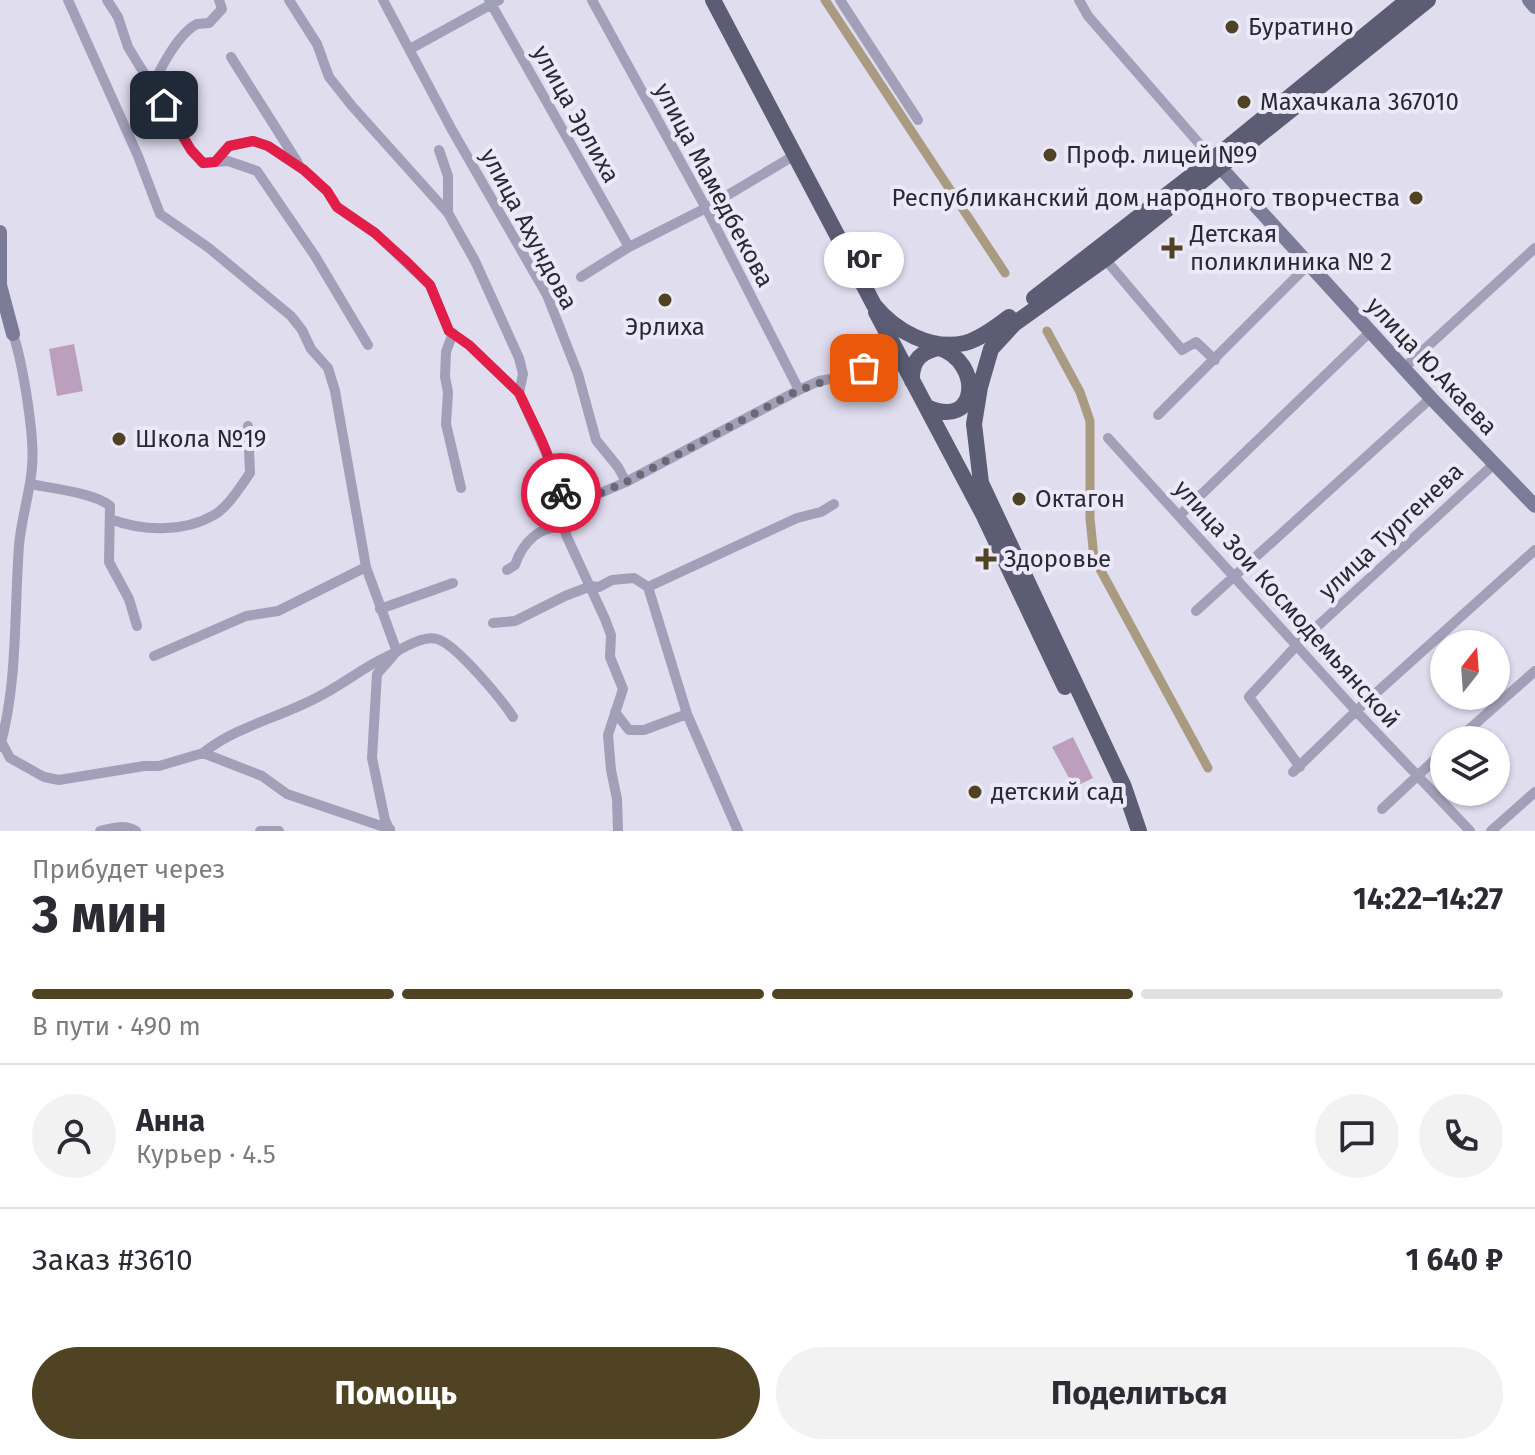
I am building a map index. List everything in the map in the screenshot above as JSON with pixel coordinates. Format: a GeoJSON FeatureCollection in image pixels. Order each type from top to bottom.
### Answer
{"type":"FeatureCollection","features":[{"type":"Feature","properties":{"kind":"main road"},"geometry":{"type":"LineString","coordinates":[[713,0],[882,320],[896,353],[958,468],[989,513],[1124,787],[1139,831]]}},
{"type":"Feature","properties":{"kind":"main road"},"geometry":{"type":"LineString","coordinates":[[927,407],[945,412],[959,409],[973,395],[991,349],[1002,335],[1105,259],[1408,0]]}},
{"type":"Feature","properties":{"kind":"main road"},"geometry":{"type":"LineString","coordinates":[[913,382],[913,364],[926,351],[972,340],[1010,317],[1217,164],[1428,0]]}},
{"type":"Feature","properties":{"kind":"main road"},"geometry":{"type":"LineString","coordinates":[[1529,0],[1535,7]]}},
{"type":"Feature","properties":{"kind":"main road","name":"улица Ю.Акаева"},"geometry":{"type":"LineString","coordinates":[[1217,164],[1431,398],[1535,506]]}},
{"type":"Feature","properties":{"kind":"main road"},"geometry":{"type":"LineString","coordinates":[[0,232],[0,285],[13,334]]}},
{"type":"Feature","properties":{"kind":"main road"},"geometry":{"type":"LineString","coordinates":[[882,320],[944,347],[963,365],[973,395],[974,438],[989,513]]}},
{"type":"Feature","properties":{"kind":"main road"},"geometry":{"type":"LineString","coordinates":[[999,534],[1118,797],[1130,831]]}},
{"type":"Feature","properties":{"kind":"street"},"geometry":{"type":"LineString","coordinates":[[68,0],[138,156],[160,214],[209,248],[291,316],[311,349],[328,368],[345,435],[346,458],[366,567],[397,652]]}},
{"type":"Feature","properties":{"kind":"street"},"geometry":{"type":"LineString","coordinates":[[107,0],[118,17],[128,47],[191,150],[203,163],[228,161],[257,171],[315,256],[368,345]]}},
{"type":"Feature","properties":{"kind":"street"},"geometry":{"type":"LineString","coordinates":[[153,87],[158,71],[174,46],[197,24],[209,23],[222,9],[219,0]]}},
{"type":"Feature","properties":{"kind":"street"},"geometry":{"type":"LineString","coordinates":[[289,0],[317,44],[329,77],[448,213],[475,261],[519,358],[523,374],[519,393]]}},
{"type":"Feature","properties":{"kind":"street","name":"улица Ахундова"},"geometry":{"type":"LineString","coordinates":[[383,0],[452,130],[547,295],[578,374],[596,440],[626,482]]}},
{"type":"Feature","properties":{"kind":"street","name":"улица Мамедбекова"},"geometry":{"type":"LineString","coordinates":[[592,0],[706,208],[799,390]]}},
{"type":"Feature","properties":{"kind":"street"},"geometry":{"type":"LineString","coordinates":[[840,0],[918,120]]}},
{"type":"Feature","properties":{"kind":"street","name":"улица Ю.Акаева"},"geometry":{"type":"LineString","coordinates":[[1079,0],[1088,16],[1217,164]]}},
{"type":"Feature","properties":{"kind":"street"},"geometry":{"type":"LineString","coordinates":[[410,49],[493,1]]}},
{"type":"Feature","properties":{"kind":"street","name":"улица Эрлиха"},"geometry":{"type":"LineString","coordinates":[[493,1],[629,247]]}},
{"type":"Feature","properties":{"kind":"street"},"geometry":{"type":"LineString","coordinates":[[231,57],[304,170]]}},
{"type":"Feature","properties":{"kind":"street"},"geometry":{"type":"LineString","coordinates":[[215,162],[229,146],[253,141],[268,146],[304,170],[327,191],[337,207],[375,233],[430,285],[449,331],[469,345],[519,393],[559,482],[565,529],[573,553],[591,586],[611,635],[610,657],[623,689],[608,735],[618,831]]}},
{"type":"Feature","properties":{"kind":"street"},"geometry":{"type":"LineString","coordinates":[[439,150],[448,176],[448,213]]}},
{"type":"Feature","properties":{"kind":"street"},"geometry":{"type":"LineString","coordinates":[[581,277],[795,155]]}},
{"type":"Feature","properties":{"kind":"street"},"geometry":{"type":"LineString","coordinates":[[1404,368],[1535,248]]}},
{"type":"Feature","properties":{"kind":"street"},"geometry":{"type":"LineString","coordinates":[[1105,259],[1182,350],[1196,342],[1215,360]]}},
{"type":"Feature","properties":{"kind":"street"},"geometry":{"type":"LineString","coordinates":[[1158,415],[1309,264]]}},
{"type":"Feature","properties":{"kind":"street"},"geometry":{"type":"LineString","coordinates":[[1180,515],[1370,332]]}},
{"type":"Feature","properties":{"kind":"street"},"geometry":{"type":"LineString","coordinates":[[453,333],[446,352],[446,424],[461,488]]}},
{"type":"Feature","properties":{"kind":"street"},"geometry":{"type":"LineString","coordinates":[[13,334],[26,403],[32,463],[19,546],[14,667],[1,742],[10,758],[44,777],[59,780],[159,766],[203,753],[215,744],[318,697],[369,664],[424,639],[435,638],[455,651],[501,698],[513,717]]}},
{"type":"Feature","properties":{"kind":"street"},"geometry":{"type":"LineString","coordinates":[[563,509],[626,482],[799,390],[819,381],[842,377],[896,353]]}},
{"type":"Feature","properties":{"kind":"street"},"geometry":{"type":"LineString","coordinates":[[1196,611],[1431,398]]}},
{"type":"Feature","properties":{"kind":"street"},"geometry":{"type":"LineString","coordinates":[[110,519],[144,529],[192,523],[215,515],[250,473],[248,426]]}},
{"type":"Feature","properties":{"kind":"street","name":"улица Зои Космодемьянской"},"geometry":{"type":"LineString","coordinates":[[1108,438],[1356,711],[1470,831]]}},
{"type":"Feature","properties":{"kind":"street","name":"улица Тургенева"},"geometry":{"type":"LineString","coordinates":[[1356,711],[1296,770],[1249,697],[1297,645],[1494,464]]}},
{"type":"Feature","properties":{"kind":"street"},"geometry":{"type":"LineString","coordinates":[[30,484],[105,502],[110,506],[109,562],[129,599],[137,626]]}},
{"type":"Feature","properties":{"kind":"street"},"geometry":{"type":"LineString","coordinates":[[648,587],[834,504]]}},
{"type":"Feature","properties":{"kind":"street"},"geometry":{"type":"LineString","coordinates":[[507,570],[515,565],[520,550],[532,538],[549,527],[565,529]]}},
{"type":"Feature","properties":{"kind":"street"},"geometry":{"type":"LineString","coordinates":[[1356,711],[1535,550]]}},
{"type":"Feature","properties":{"kind":"street"},"geometry":{"type":"LineString","coordinates":[[154,656],[246,616],[278,611],[366,567]]}},
{"type":"Feature","properties":{"kind":"street"},"geometry":{"type":"LineString","coordinates":[[493,623],[515,621],[544,605],[612,580],[634,578],[648,587],[687,714],[738,831]]}},
{"type":"Feature","properties":{"kind":"street"},"geometry":{"type":"LineString","coordinates":[[380,609],[453,583]]}},
{"type":"Feature","properties":{"kind":"street"},"geometry":{"type":"LineString","coordinates":[[390,830],[382,809],[372,758],[377,674],[397,652]]}},
{"type":"Feature","properties":{"kind":"street"},"geometry":{"type":"LineString","coordinates":[[1473,726],[1535,671]]}},
{"type":"Feature","properties":{"kind":"street"},"geometry":{"type":"LineString","coordinates":[[615,712],[629,730],[644,730],[687,714]]}},
{"type":"Feature","properties":{"kind":"street"},"geometry":{"type":"LineString","coordinates":[[203,753],[262,776],[287,794],[390,830]]}},
{"type":"Feature","properties":{"kind":"street"},"geometry":{"type":"LineString","coordinates":[[1382,809],[1430,763]]}},
{"type":"Feature","properties":{"kind":"street"},"geometry":{"type":"LineString","coordinates":[[1491,831],[1535,792]]}},
{"type":"Feature","properties":{"kind":"street"},"geometry":{"type":"LineString","coordinates":[[100,831],[116,827],[136,831]]}},
{"type":"Feature","properties":{"kind":"street"},"geometry":{"type":"LineString","coordinates":[[260,831],[279,831]]}},
{"type":"Feature","properties":{"kind":"shaded area"},"geometry":{"type":"Polygon","coordinates":[[[74,344],[83,391],[57,396],[49,349],[74,344]]]}},
{"type":"Feature","properties":{"kind":"shaded area"},"geometry":{"type":"Polygon","coordinates":[[[1073,737],[1093,778],[1074,787],[1052,747],[1073,737]]]}},
{"type":"Feature","properties":{"kind":"waterway"},"geometry":{"type":"LineString","coordinates":[[825,0],[1005,273]]}},
{"type":"Feature","properties":{"kind":"waterway"},"geometry":{"type":"LineString","coordinates":[[1047,331],[1080,392],[1090,421],[1090,518],[1094,558],[1208,768]]}},
{"type":"Feature","properties":{"kind":"way so far"},"geometry":{"type":"LineString","coordinates":[[561,493],[563,509],[626,482],[799,390],[864,368]]}},
{"type":"Feature","properties":{"kind":"place","name":"Буратино"},"geometry":{"type":"Point","coordinates":[1232,27]}},
{"type":"Feature","properties":{"kind":"place","name":"Махачкала 367010"},"geometry":{"type":"Point","coordinates":[1244,102]}},
{"type":"Feature","properties":{"kind":"place","name":"Проф. лицей №9"},"geometry":{"type":"Point","coordinates":[1050,155]}},
{"type":"Feature","properties":{"kind":"place","name":"Республиканский дом народного творчества"},"geometry":{"type":"Point","coordinates":[1416,198]}},
{"type":"Feature","properties":{"kind":"place","name":"Детская поликлиника № 2"},"geometry":{"type":"Point","coordinates":[1172,248]}},
{"type":"Feature","properties":{"kind":"place","name":"Эрлиха"},"geometry":{"type":"Point","coordinates":[665,300]}},
{"type":"Feature","properties":{"kind":"place","name":"Юг"},"geometry":{"type":"Point","coordinates":[864,368]}},
{"type":"Feature","properties":{"kind":"place","name":"Школа №19"},"geometry":{"type":"Point","coordinates":[119,439]}},
{"type":"Feature","properties":{"kind":"place","name":"Октагон"},"geometry":{"type":"Point","coordinates":[1019,499]}},
{"type":"Feature","properties":{"kind":"place","name":"Здоровье"},"geometry":{"type":"Point","coordinates":[986,559]}},
{"type":"Feature","properties":{"kind":"place","name":"детский сад"},"geometry":{"type":"Point","coordinates":[975,792]}},
{"type":"Feature","properties":{"kind":"route"},"geometry":{"type":"LineString","coordinates":[[164,105],[191,150],[203,163],[215,162],[229,146],[253,141],[268,146],[304,170],[327,191],[337,207],[375,233],[407,262],[430,285],[449,331],[469,345],[519,393],[541,439],[561,493]]}}]}
